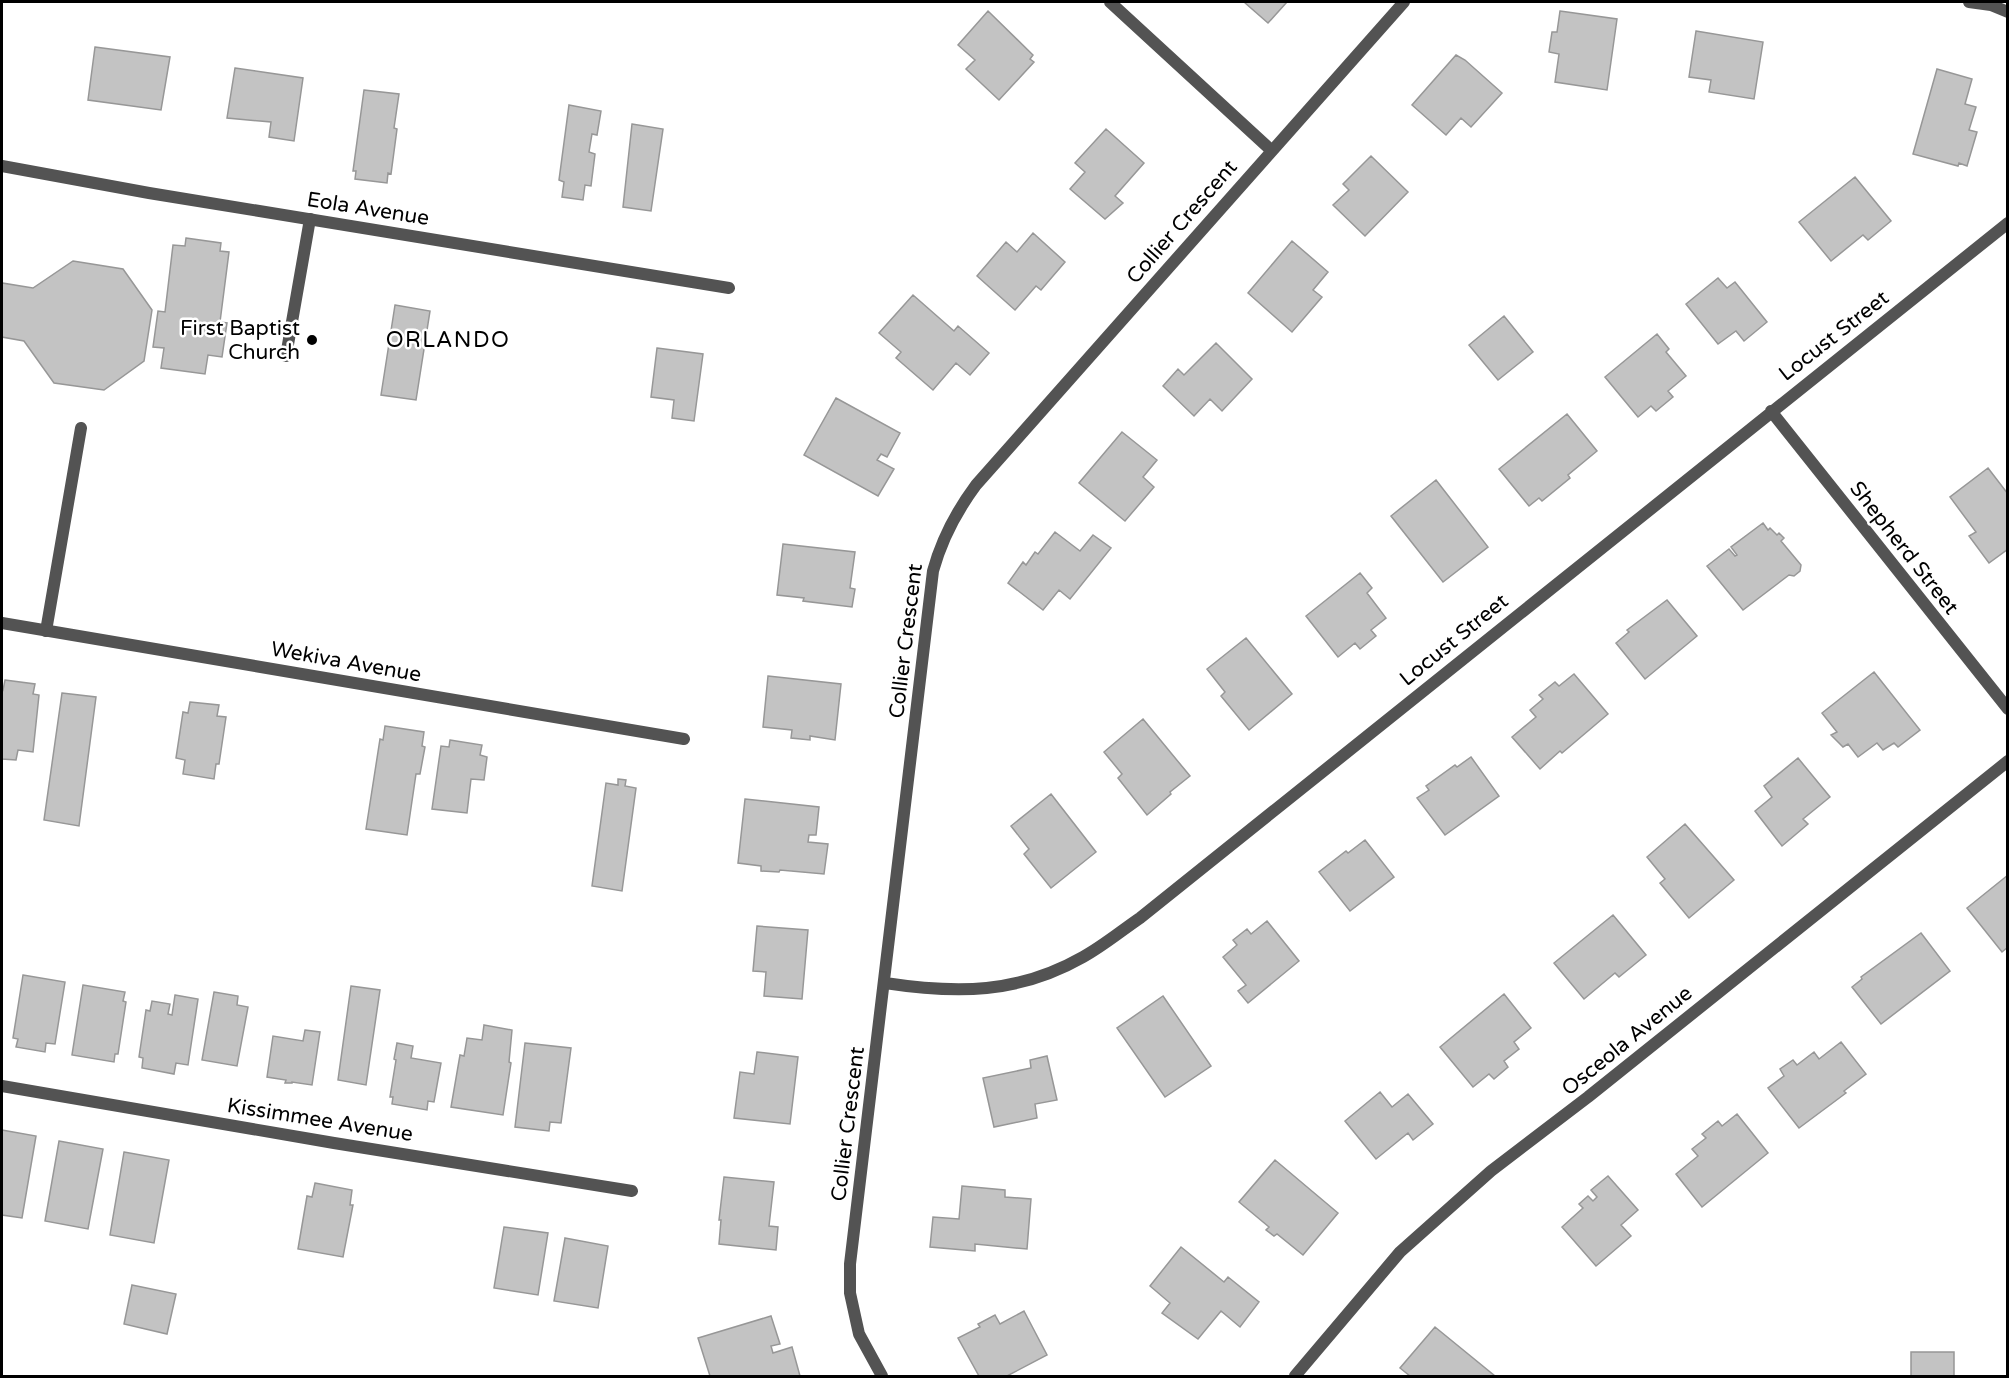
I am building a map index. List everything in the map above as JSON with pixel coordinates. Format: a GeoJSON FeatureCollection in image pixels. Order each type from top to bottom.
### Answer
{"type":"FeatureCollection","features":[{"type":"Feature","properties":{"kind":"street"},"geometry":{"type":"LineString","coordinates":[[1110,2],[1271,150]]}},
{"type":"Feature","properties":{"kind":"street","name":"Collier Crescent"},"geometry":{"type":"LineString","coordinates":[[882,1377],[859,1334],[850,1293],[850,1264],[933,571],[939,548],[957,511],[976,485],[1404,2]]}},
{"type":"Feature","properties":{"kind":"street"},"geometry":{"type":"LineString","coordinates":[[1969,2],[1991,5],[2007,12]]}},
{"type":"Feature","properties":{"kind":"street","name":"Eola Avenue"},"geometry":{"type":"LineString","coordinates":[[2,166],[149,193],[729,288]]}},
{"type":"Feature","properties":{"kind":"street"},"geometry":{"type":"LineString","coordinates":[[286,356],[310,219]]}},
{"type":"Feature","properties":{"kind":"street","name":"Locust Street"},"geometry":{"type":"LineString","coordinates":[[885,983],[927,990],[979,990],[1030,981],[1083,957],[1149,910],[2007,223]]}},
{"type":"Feature","properties":{"kind":"street","name":"Shepherd Street"},"geometry":{"type":"LineString","coordinates":[[1771,411],[2007,709]]}},
{"type":"Feature","properties":{"kind":"street"},"geometry":{"type":"LineString","coordinates":[[46,631],[81,428]]}},
{"type":"Feature","properties":{"kind":"street","name":"Wekiva Avenue"},"geometry":{"type":"LineString","coordinates":[[2,623],[684,739]]}},
{"type":"Feature","properties":{"kind":"street","name":"Osceola Avenue"},"geometry":{"type":"LineString","coordinates":[[1295,1377],[1400,1252],[1491,1171],[1606,1083],[2007,761]]}},
{"type":"Feature","properties":{"kind":"street","name":"Kissimmee Avenue"},"geometry":{"type":"LineString","coordinates":[[2,1086],[345,1145],[632,1191]]}},
{"type":"Feature","properties":{"kind":"building"},"geometry":{"type":"Polygon","coordinates":[[[1244,2],[1287,2],[1268,23],[1244,2]]]}},
{"type":"Feature","properties":{"kind":"building"},"geometry":{"type":"Polygon","coordinates":[[[988,11],[1033,55],[1030,59],[1034,62],[999,100],[966,69],[975,60],[958,45],[988,11]]]}},
{"type":"Feature","properties":{"kind":"building"},"geometry":{"type":"Polygon","coordinates":[[[1560,11],[1617,19],[1607,90],[1555,82],[1559,54],[1549,52],[1552,32],[1557,32],[1560,11]]]}},
{"type":"Feature","properties":{"kind":"building"},"geometry":{"type":"Polygon","coordinates":[[[1696,31],[1763,42],[1754,99],[1709,92],[1711,80],[1689,77],[1696,31]]]}},
{"type":"Feature","properties":{"kind":"building"},"geometry":{"type":"Polygon","coordinates":[[[95,47],[170,57],[161,110],[88,100],[95,47]]]}},
{"type":"Feature","properties":{"kind":"building"},"geometry":{"type":"Polygon","coordinates":[[[1456,55],[1465,60],[1502,93],[1471,127],[1461,118],[1446,135],[1412,105],[1456,55]]]}},
{"type":"Feature","properties":{"kind":"building"},"geometry":{"type":"Polygon","coordinates":[[[235,68],[303,78],[294,141],[269,137],[271,122],[227,118],[235,68]]]}},
{"type":"Feature","properties":{"kind":"building"},"geometry":{"type":"Polygon","coordinates":[[[1937,69],[1972,79],[1965,104],[1976,107],[1969,130],[1977,132],[1967,166],[1959,163],[1958,166],[1913,154],[1937,69]]]}},
{"type":"Feature","properties":{"kind":"building"},"geometry":{"type":"Polygon","coordinates":[[[364,90],[399,94],[391,174],[388,173],[387,183],[355,179],[356,171],[353,171],[364,90]]]}},
{"type":"Feature","properties":{"kind":"building"},"geometry":{"type":"Polygon","coordinates":[[[569,105],[601,111],[597,135],[592,134],[589,152],[595,154],[591,186],[585,185],[583,200],[562,197],[564,182],[559,180],[569,105]]]}},
{"type":"Feature","properties":{"kind":"building"},"geometry":{"type":"Polygon","coordinates":[[[632,124],[663,129],[651,211],[623,207],[632,124]]]}},
{"type":"Feature","properties":{"kind":"building"},"geometry":{"type":"Polygon","coordinates":[[[1106,129],[1144,163],[1115,196],[1123,203],[1105,219],[1070,189],[1085,172],[1075,163],[1106,129]]]}},
{"type":"Feature","properties":{"kind":"building"},"geometry":{"type":"Polygon","coordinates":[[[1371,156],[1408,192],[1365,236],[1333,205],[1349,190],[1343,184],[1371,156]]]}},
{"type":"Feature","properties":{"kind":"building"},"geometry":{"type":"Polygon","coordinates":[[[1855,177],[1891,221],[1868,240],[1863,235],[1831,261],[1799,222],[1855,177]]]}},
{"type":"Feature","properties":{"kind":"building"},"geometry":{"type":"Polygon","coordinates":[[[1033,233],[1065,262],[1041,290],[1036,286],[1015,310],[977,276],[1006,242],[1017,252],[1033,233]]]}},
{"type":"Feature","properties":{"kind":"building"},"geometry":{"type":"Polygon","coordinates":[[[186,238],[221,243],[220,251],[229,252],[220,322],[227,323],[222,357],[208,355],[205,374],[161,368],[164,348],[153,347],[158,311],[165,312],[173,245],[185,246],[186,238]]]}},
{"type":"Feature","properties":{"kind":"building"},"geometry":{"type":"Polygon","coordinates":[[[1292,241],[1328,272],[1313,290],[1322,297],[1292,332],[1248,293],[1292,241]]]}},
{"type":"Feature","properties":{"kind":"building"},"geometry":{"type":"Polygon","coordinates":[[[73,261],[123,269],[152,310],[144,361],[104,390],[54,383],[24,341],[2,337],[2,283],[33,288],[73,261]]]}},
{"type":"Feature","properties":{"kind":"building"},"geometry":{"type":"Polygon","coordinates":[[[1718,278],[1727,288],[1735,282],[1767,322],[1744,341],[1736,331],[1718,344],[1686,304],[1718,278]]]}},
{"type":"Feature","properties":{"kind":"building"},"geometry":{"type":"Polygon","coordinates":[[[913,295],[954,331],[958,326],[989,353],[970,375],[956,363],[933,390],[896,358],[901,352],[879,333],[913,295]]]}},
{"type":"Feature","properties":{"kind":"building"},"geometry":{"type":"Polygon","coordinates":[[[395,305],[430,311],[416,400],[381,395],[395,305]]]}},
{"type":"Feature","properties":{"kind":"building"},"geometry":{"type":"Polygon","coordinates":[[[1504,316],[1533,352],[1498,380],[1469,345],[1504,316]]]}},
{"type":"Feature","properties":{"kind":"building"},"geometry":{"type":"Polygon","coordinates":[[[1657,334],[1669,349],[1666,352],[1686,376],[1668,391],[1673,397],[1656,411],[1651,406],[1638,417],[1605,377],[1657,334]]]}},
{"type":"Feature","properties":{"kind":"building"},"geometry":{"type":"Polygon","coordinates":[[[1216,343],[1252,379],[1222,411],[1210,399],[1194,416],[1163,386],[1178,369],[1184,375],[1216,343]]]}},
{"type":"Feature","properties":{"kind":"building"},"geometry":{"type":"Polygon","coordinates":[[[657,348],[703,354],[694,421],[672,418],[674,400],[651,397],[657,348]]]}},
{"type":"Feature","properties":{"kind":"building"},"geometry":{"type":"Polygon","coordinates":[[[836,398],[900,433],[887,457],[881,454],[877,460],[894,469],[878,496],[804,455],[836,398]]]}},
{"type":"Feature","properties":{"kind":"building"},"geometry":{"type":"Polygon","coordinates":[[[1567,414],[1597,451],[1568,475],[1570,478],[1542,501],[1539,498],[1529,506],[1499,469],[1567,414]]]}},
{"type":"Feature","properties":{"kind":"building"},"geometry":{"type":"Polygon","coordinates":[[[1122,432],[1157,460],[1143,477],[1154,487],[1125,521],[1079,483],[1122,432]]]}},
{"type":"Feature","properties":{"kind":"building"},"geometry":{"type":"Polygon","coordinates":[[[1988,468],[2008,494],[2008,549],[1989,563],[1969,536],[1976,532],[1950,497],[1988,468]]]}},
{"type":"Feature","properties":{"kind":"building"},"geometry":{"type":"Polygon","coordinates":[[[1436,480],[1488,547],[1443,582],[1391,516],[1436,480]]]}},
{"type":"Feature","properties":{"kind":"building"},"geometry":{"type":"Polygon","coordinates":[[[1763,523],[1768,530],[1770,528],[1784,538],[1781,541],[1801,565],[1800,571],[1794,576],[1789,575],[1743,610],[1707,566],[1729,549],[1735,556],[1737,555],[1731,547],[1763,523]]]}},
{"type":"Feature","properties":{"kind":"building"},"geometry":{"type":"Polygon","coordinates":[[[1055,532],[1080,551],[1093,535],[1111,548],[1070,599],[1059,590],[1043,610],[1008,583],[1023,562],[1026,565],[1035,552],[1038,554],[1055,532]]]}},
{"type":"Feature","properties":{"kind":"building"},"geometry":{"type":"Polygon","coordinates":[[[783,544],[855,552],[850,588],[855,589],[852,607],[803,601],[804,598],[777,595],[783,544]]]}},
{"type":"Feature","properties":{"kind":"building"},"geometry":{"type":"Polygon","coordinates":[[[1360,573],[1372,588],[1367,593],[1386,618],[1371,630],[1376,636],[1360,649],[1355,643],[1338,657],[1306,616],[1360,573]]]}},
{"type":"Feature","properties":{"kind":"building"},"geometry":{"type":"Polygon","coordinates":[[[1667,600],[1697,636],[1645,679],[1616,643],[1629,632],[1627,630],[1667,600]]]}},
{"type":"Feature","properties":{"kind":"building"},"geometry":{"type":"Polygon","coordinates":[[[1246,638],[1292,694],[1249,730],[1221,696],[1225,692],[1207,669],[1246,638]]]}},
{"type":"Feature","properties":{"kind":"building"},"geometry":{"type":"Polygon","coordinates":[[[1874,672],[1920,730],[1898,747],[1894,743],[1883,750],[1877,743],[1858,757],[1848,744],[1843,747],[1831,735],[1837,732],[1822,713],[1874,672]]]}},
{"type":"Feature","properties":{"kind":"building"},"geometry":{"type":"Polygon","coordinates":[[[1574,674],[1608,714],[1540,769],[1512,737],[1536,717],[1530,710],[1543,699],[1539,695],[1555,682],[1559,686],[1574,674]]]}},
{"type":"Feature","properties":{"kind":"building"},"geometry":{"type":"Polygon","coordinates":[[[768,676],[841,684],[835,740],[810,736],[810,740],[791,738],[792,730],[763,727],[768,676]]]}},
{"type":"Feature","properties":{"kind":"building"},"geometry":{"type":"Polygon","coordinates":[[[5,680],[35,684],[33,694],[39,695],[33,752],[18,750],[16,760],[2,759],[2,689],[5,680]]]}},
{"type":"Feature","properties":{"kind":"building"},"geometry":{"type":"Polygon","coordinates":[[[62,693],[96,697],[79,826],[44,820],[62,693]]]}},
{"type":"Feature","properties":{"kind":"building"},"geometry":{"type":"Polygon","coordinates":[[[190,702],[219,705],[217,716],[226,717],[219,764],[216,764],[214,779],[183,774],[185,760],[176,758],[183,712],[188,713],[190,702]]]}},
{"type":"Feature","properties":{"kind":"building"},"geometry":{"type":"Polygon","coordinates":[[[1143,719],[1190,776],[1147,815],[1118,778],[1122,774],[1104,752],[1143,719]]]}},
{"type":"Feature","properties":{"kind":"building"},"geometry":{"type":"Polygon","coordinates":[[[385,726],[424,732],[422,746],[425,747],[420,774],[416,774],[407,835],[366,829],[380,739],[383,740],[385,726]]]}},
{"type":"Feature","properties":{"kind":"building"},"geometry":{"type":"Polygon","coordinates":[[[450,740],[482,745],[480,755],[487,757],[484,780],[471,779],[467,813],[432,809],[441,746],[449,747],[450,740]]]}},
{"type":"Feature","properties":{"kind":"building"},"geometry":{"type":"Polygon","coordinates":[[[1471,757],[1499,796],[1445,835],[1417,798],[1429,790],[1426,786],[1455,765],[1457,767],[1471,757]]]}},
{"type":"Feature","properties":{"kind":"building"},"geometry":{"type":"Polygon","coordinates":[[[1798,758],[1830,797],[1803,819],[1808,824],[1782,846],[1755,811],[1772,797],[1764,786],[1798,758]]]}},
{"type":"Feature","properties":{"kind":"building"},"geometry":{"type":"Polygon","coordinates":[[[618,779],[626,780],[625,786],[636,788],[622,891],[592,886],[606,783],[618,785],[618,779]]]}},
{"type":"Feature","properties":{"kind":"building"},"geometry":{"type":"Polygon","coordinates":[[[1051,794],[1096,852],[1051,888],[1024,854],[1029,849],[1011,826],[1051,794]]]}},
{"type":"Feature","properties":{"kind":"building"},"geometry":{"type":"Polygon","coordinates":[[[745,799],[819,807],[816,835],[809,835],[808,842],[828,844],[824,874],[780,870],[779,872],[761,871],[761,866],[738,863],[745,799]]]}},
{"type":"Feature","properties":{"kind":"building"},"geometry":{"type":"Polygon","coordinates":[[[1685,824],[1734,880],[1689,918],[1660,883],[1665,879],[1647,857],[1685,824]]]}},
{"type":"Feature","properties":{"kind":"building"},"geometry":{"type":"Polygon","coordinates":[[[1365,840],[1394,877],[1350,911],[1319,872],[1346,851],[1348,853],[1365,840]]]}},
{"type":"Feature","properties":{"kind":"building"},"geometry":{"type":"Polygon","coordinates":[[[2008,875],[2008,947],[2002,952],[1967,908],[2008,875]]]}},
{"type":"Feature","properties":{"kind":"building"},"geometry":{"type":"Polygon","coordinates":[[[1613,915],[1646,955],[1619,977],[1615,973],[1584,999],[1554,963],[1613,915]]]}},
{"type":"Feature","properties":{"kind":"building"},"geometry":{"type":"Polygon","coordinates":[[[1267,921],[1299,961],[1248,1003],[1238,991],[1246,985],[1223,957],[1237,945],[1233,940],[1247,929],[1251,934],[1267,921]]]}},
{"type":"Feature","properties":{"kind":"building"},"geometry":{"type":"Polygon","coordinates":[[[757,926],[808,930],[802,999],[764,996],[766,972],[753,971],[757,926]]]}},
{"type":"Feature","properties":{"kind":"building"},"geometry":{"type":"Polygon","coordinates":[[[1921,933],[1950,971],[1881,1024],[1852,987],[1862,979],[1861,977],[1921,933]]]}},
{"type":"Feature","properties":{"kind":"building"},"geometry":{"type":"Polygon","coordinates":[[[23,975],[65,982],[55,1044],[46,1043],[45,1052],[16,1047],[18,1039],[13,1038],[23,975]]]}},
{"type":"Feature","properties":{"kind":"building"},"geometry":{"type":"Polygon","coordinates":[[[83,985],[125,992],[123,1001],[126,1002],[118,1054],[115,1054],[114,1062],[72,1055],[83,985]]]}},
{"type":"Feature","properties":{"kind":"building"},"geometry":{"type":"Polygon","coordinates":[[[351,986],[380,990],[366,1085],[338,1080],[351,986]]]}},
{"type":"Feature","properties":{"kind":"building"},"geometry":{"type":"Polygon","coordinates":[[[214,992],[238,996],[237,1005],[248,1007],[237,1066],[202,1060],[214,992]]]}},
{"type":"Feature","properties":{"kind":"building"},"geometry":{"type":"Polygon","coordinates":[[[1504,994],[1531,1028],[1514,1042],[1519,1049],[1504,1061],[1508,1067],[1494,1079],[1489,1074],[1473,1087],[1440,1047],[1504,994]]]}},
{"type":"Feature","properties":{"kind":"building"},"geometry":{"type":"Polygon","coordinates":[[[175,995],[198,999],[188,1065],[176,1063],[174,1074],[142,1068],[143,1058],[139,1057],[146,1010],[150,1011],[152,1001],[170,1004],[168,1014],[172,1015],[175,995]]]}},
{"type":"Feature","properties":{"kind":"building"},"geometry":{"type":"Polygon","coordinates":[[[1163,996],[1211,1066],[1165,1097],[1117,1028],[1163,996]]]}},
{"type":"Feature","properties":{"kind":"building"},"geometry":{"type":"Polygon","coordinates":[[[484,1025],[512,1030],[509,1062],[511,1063],[503,1115],[451,1107],[460,1055],[464,1056],[467,1038],[482,1040],[484,1025]]]}},
{"type":"Feature","properties":{"kind":"building"},"geometry":{"type":"Polygon","coordinates":[[[305,1030],[320,1032],[312,1085],[285,1083],[286,1080],[267,1077],[273,1036],[303,1041],[305,1030]]]}},
{"type":"Feature","properties":{"kind":"building"},"geometry":{"type":"Polygon","coordinates":[[[1841,1042],[1866,1074],[1844,1091],[1846,1093],[1799,1128],[1768,1088],[1784,1076],[1780,1069],[1793,1060],[1797,1065],[1814,1052],[1819,1059],[1841,1042]]]}},
{"type":"Feature","properties":{"kind":"building"},"geometry":{"type":"Polygon","coordinates":[[[397,1043],[413,1046],[411,1058],[441,1063],[434,1102],[428,1101],[427,1110],[392,1104],[393,1097],[390,1097],[397,1043]]]}},
{"type":"Feature","properties":{"kind":"building"},"geometry":{"type":"Polygon","coordinates":[[[525,1043],[571,1048],[561,1123],[550,1122],[549,1131],[515,1127],[525,1043]]]}},
{"type":"Feature","properties":{"kind":"building"},"geometry":{"type":"Polygon","coordinates":[[[757,1052],[798,1057],[790,1124],[734,1118],[740,1072],[754,1074],[757,1052]]]}},
{"type":"Feature","properties":{"kind":"building"},"geometry":{"type":"Polygon","coordinates":[[[1047,1056],[1057,1100],[1035,1104],[1037,1118],[994,1127],[983,1078],[1031,1068],[1030,1060],[1047,1056]]]}},
{"type":"Feature","properties":{"kind":"building"},"geometry":{"type":"Polygon","coordinates":[[[1380,1092],[1392,1107],[1408,1094],[1433,1124],[1413,1140],[1408,1133],[1376,1159],[1345,1121],[1380,1092]]]}},
{"type":"Feature","properties":{"kind":"building"},"geometry":{"type":"Polygon","coordinates":[[[1737,1114],[1768,1153],[1702,1207],[1676,1174],[1698,1156],[1692,1149],[1706,1138],[1702,1134],[1718,1121],[1722,1126],[1737,1114]]]}},
{"type":"Feature","properties":{"kind":"building"},"geometry":{"type":"Polygon","coordinates":[[[2,1130],[36,1136],[22,1218],[2,1215],[2,1130]]]}},
{"type":"Feature","properties":{"kind":"building"},"geometry":{"type":"Polygon","coordinates":[[[59,1141],[103,1149],[88,1229],[45,1221],[59,1141]]]}},
{"type":"Feature","properties":{"kind":"building"},"geometry":{"type":"Polygon","coordinates":[[[124,1152],[169,1160],[154,1243],[110,1235],[124,1152]]]}},
{"type":"Feature","properties":{"kind":"building"},"geometry":{"type":"Polygon","coordinates":[[[1275,1160],[1338,1213],[1303,1255],[1277,1234],[1274,1236],[1266,1230],[1269,1227],[1239,1202],[1275,1160]]]}},
{"type":"Feature","properties":{"kind":"building"},"geometry":{"type":"Polygon","coordinates":[[[1608,1176],[1638,1210],[1621,1225],[1631,1236],[1596,1266],[1562,1227],[1583,1208],[1579,1204],[1588,1196],[1593,1201],[1597,1197],[1591,1190],[1608,1176]]]}},
{"type":"Feature","properties":{"kind":"building"},"geometry":{"type":"Polygon","coordinates":[[[724,1177],[774,1182],[769,1226],[778,1227],[776,1250],[719,1244],[724,1177]]]}},
{"type":"Feature","properties":{"kind":"building"},"geometry":{"type":"Polygon","coordinates":[[[315,1183],[352,1190],[350,1205],[353,1205],[343,1257],[298,1249],[307,1196],[312,1197],[315,1183]]]}},
{"type":"Feature","properties":{"kind":"building"},"geometry":{"type":"Polygon","coordinates":[[[962,1186],[1005,1190],[1005,1197],[1031,1199],[1027,1249],[975,1244],[975,1251],[930,1247],[933,1217],[959,1219],[962,1186]]]}},
{"type":"Feature","properties":{"kind":"building"},"geometry":{"type":"Polygon","coordinates":[[[504,1227],[548,1233],[538,1295],[494,1288],[504,1227]]]}},
{"type":"Feature","properties":{"kind":"building"},"geometry":{"type":"Polygon","coordinates":[[[565,1238],[608,1246],[598,1308],[554,1301],[565,1238]]]}},
{"type":"Feature","properties":{"kind":"building"},"geometry":{"type":"Polygon","coordinates":[[[1181,1247],[1224,1282],[1228,1277],[1259,1302],[1240,1327],[1221,1311],[1198,1339],[1162,1313],[1170,1303],[1150,1286],[1181,1247]]]}},
{"type":"Feature","properties":{"kind":"building"},"geometry":{"type":"Polygon","coordinates":[[[132,1285],[176,1294],[167,1334],[124,1324],[132,1285]]]}},
{"type":"Feature","properties":{"kind":"building"},"geometry":{"type":"Polygon","coordinates":[[[1024,1311],[1047,1355],[1007,1376],[979,1376],[958,1338],[980,1327],[978,1324],[995,1315],[1000,1324],[1024,1311]]]}},
{"type":"Feature","properties":{"kind":"building"},"geometry":{"type":"Polygon","coordinates":[[[771,1316],[780,1344],[771,1346],[773,1353],[792,1347],[800,1376],[710,1376],[698,1338],[771,1316]]]}},
{"type":"Feature","properties":{"kind":"building"},"geometry":{"type":"Polygon","coordinates":[[[1435,1327],[1495,1376],[1410,1376],[1400,1368],[1435,1327]]]}},
{"type":"Feature","properties":{"kind":"building"},"geometry":{"type":"Polygon","coordinates":[[[1911,1352],[1954,1352],[1954,1376],[1911,1376],[1911,1352]]]}},
{"type":"Feature","properties":{"kind":"place","name":"First Baptist Church"},"geometry":{"type":"Point","coordinates":[312,340]}},
{"type":"Feature","properties":{"kind":"district","name":"ORLANDO"},"geometry":{"type":"Point","coordinates":[448,340]}}]}
